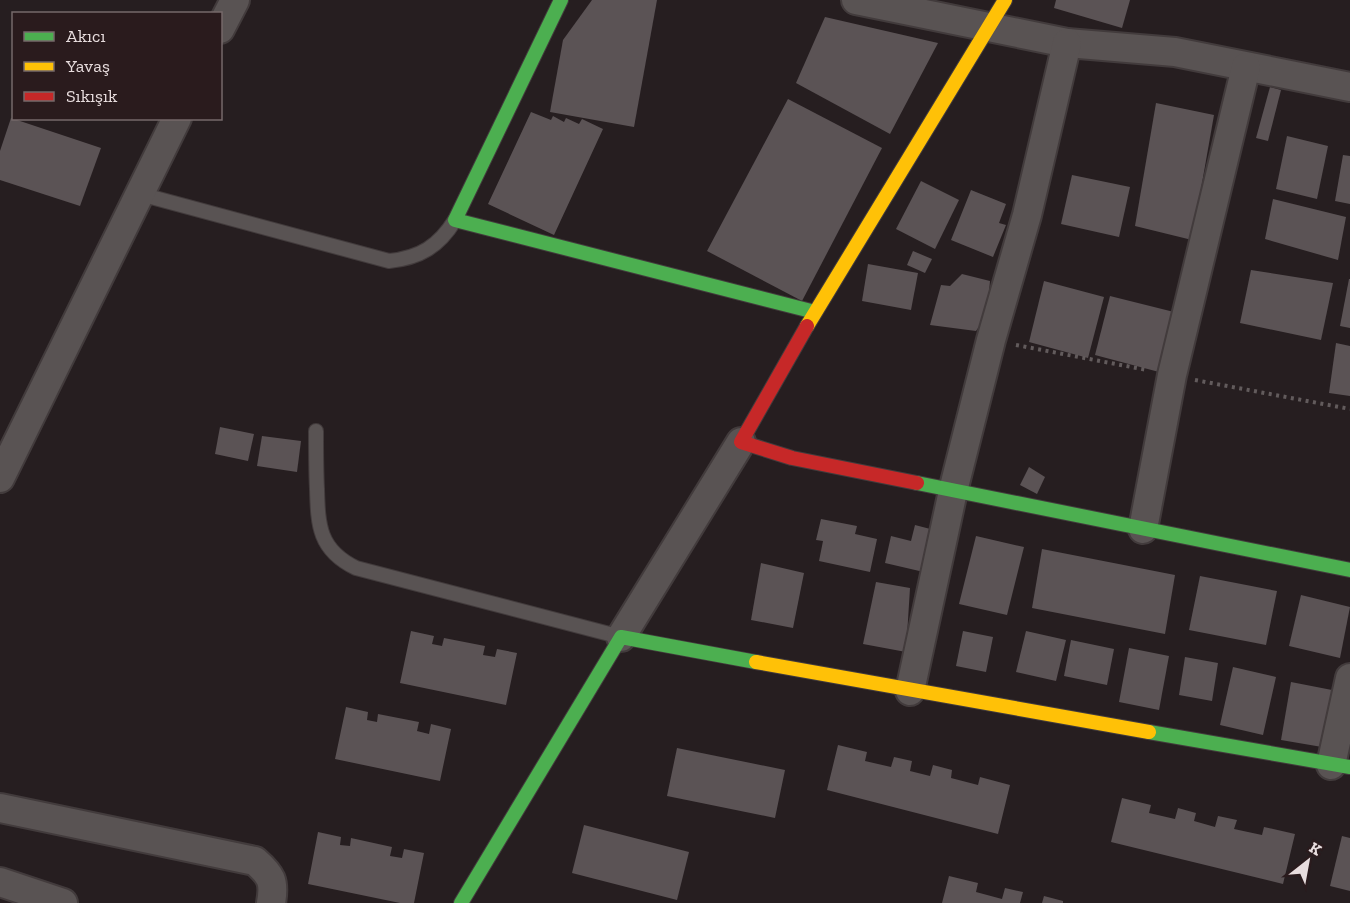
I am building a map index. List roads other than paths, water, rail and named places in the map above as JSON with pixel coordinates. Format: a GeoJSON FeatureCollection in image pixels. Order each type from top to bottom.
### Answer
{"type":"FeatureCollection","features":[{"type":"Feature","properties":{"kind":"street"},"geometry":{"type":"LineString","coordinates":[[222,25],[235,0]]}},
{"type":"Feature","properties":{"kind":"street"},"geometry":{"type":"LineString","coordinates":[[561,0],[455,220],[815,312]]}},
{"type":"Feature","properties":{"kind":"street"},"geometry":{"type":"LineString","coordinates":[[856,0],[1067,44],[1175,52],[1350,87]]}},
{"type":"Feature","properties":{"kind":"street"},"geometry":{"type":"LineString","coordinates":[[461,903],[741,442],[815,312],[1005,0]]}},
{"type":"Feature","properties":{"kind":"street"},"geometry":{"type":"LineString","coordinates":[[910,691],[953,491],[991,340],[1027,215],[1067,44]]}},
{"type":"Feature","properties":{"kind":"street"},"geometry":{"type":"LineString","coordinates":[[1143,529],[1172,375],[1246,67]]}},
{"type":"Feature","properties":{"kind":"street"},"geometry":{"type":"LineString","coordinates":[[0,478],[176,120]]}},
{"type":"Feature","properties":{"kind":"street"},"geometry":{"type":"LineString","coordinates":[[741,442],[792,458],[1350,570]]}},
{"type":"Feature","properties":{"kind":"street"},"geometry":{"type":"LineString","coordinates":[[621,637],[910,691],[1340,766],[1350,678]]}},
{"type":"Feature","properties":{"kind":"street"},"geometry":{"type":"LineString","coordinates":[[0,808],[255,861],[269,873],[274,889],[271,903]]}},
{"type":"Feature","properties":{"kind":"street"},"geometry":{"type":"LineString","coordinates":[[0,882],[63,903]]}},
{"type":"Feature","properties":{"kind":"lane"},"geometry":{"type":"LineString","coordinates":[[140,194],[389,261],[414,257],[425,252],[442,238],[455,220]]}},
{"type":"Feature","properties":{"kind":"lane"},"geometry":{"type":"LineString","coordinates":[[316,431],[318,520],[330,548],[346,563],[356,568],[621,637]]}}]}
